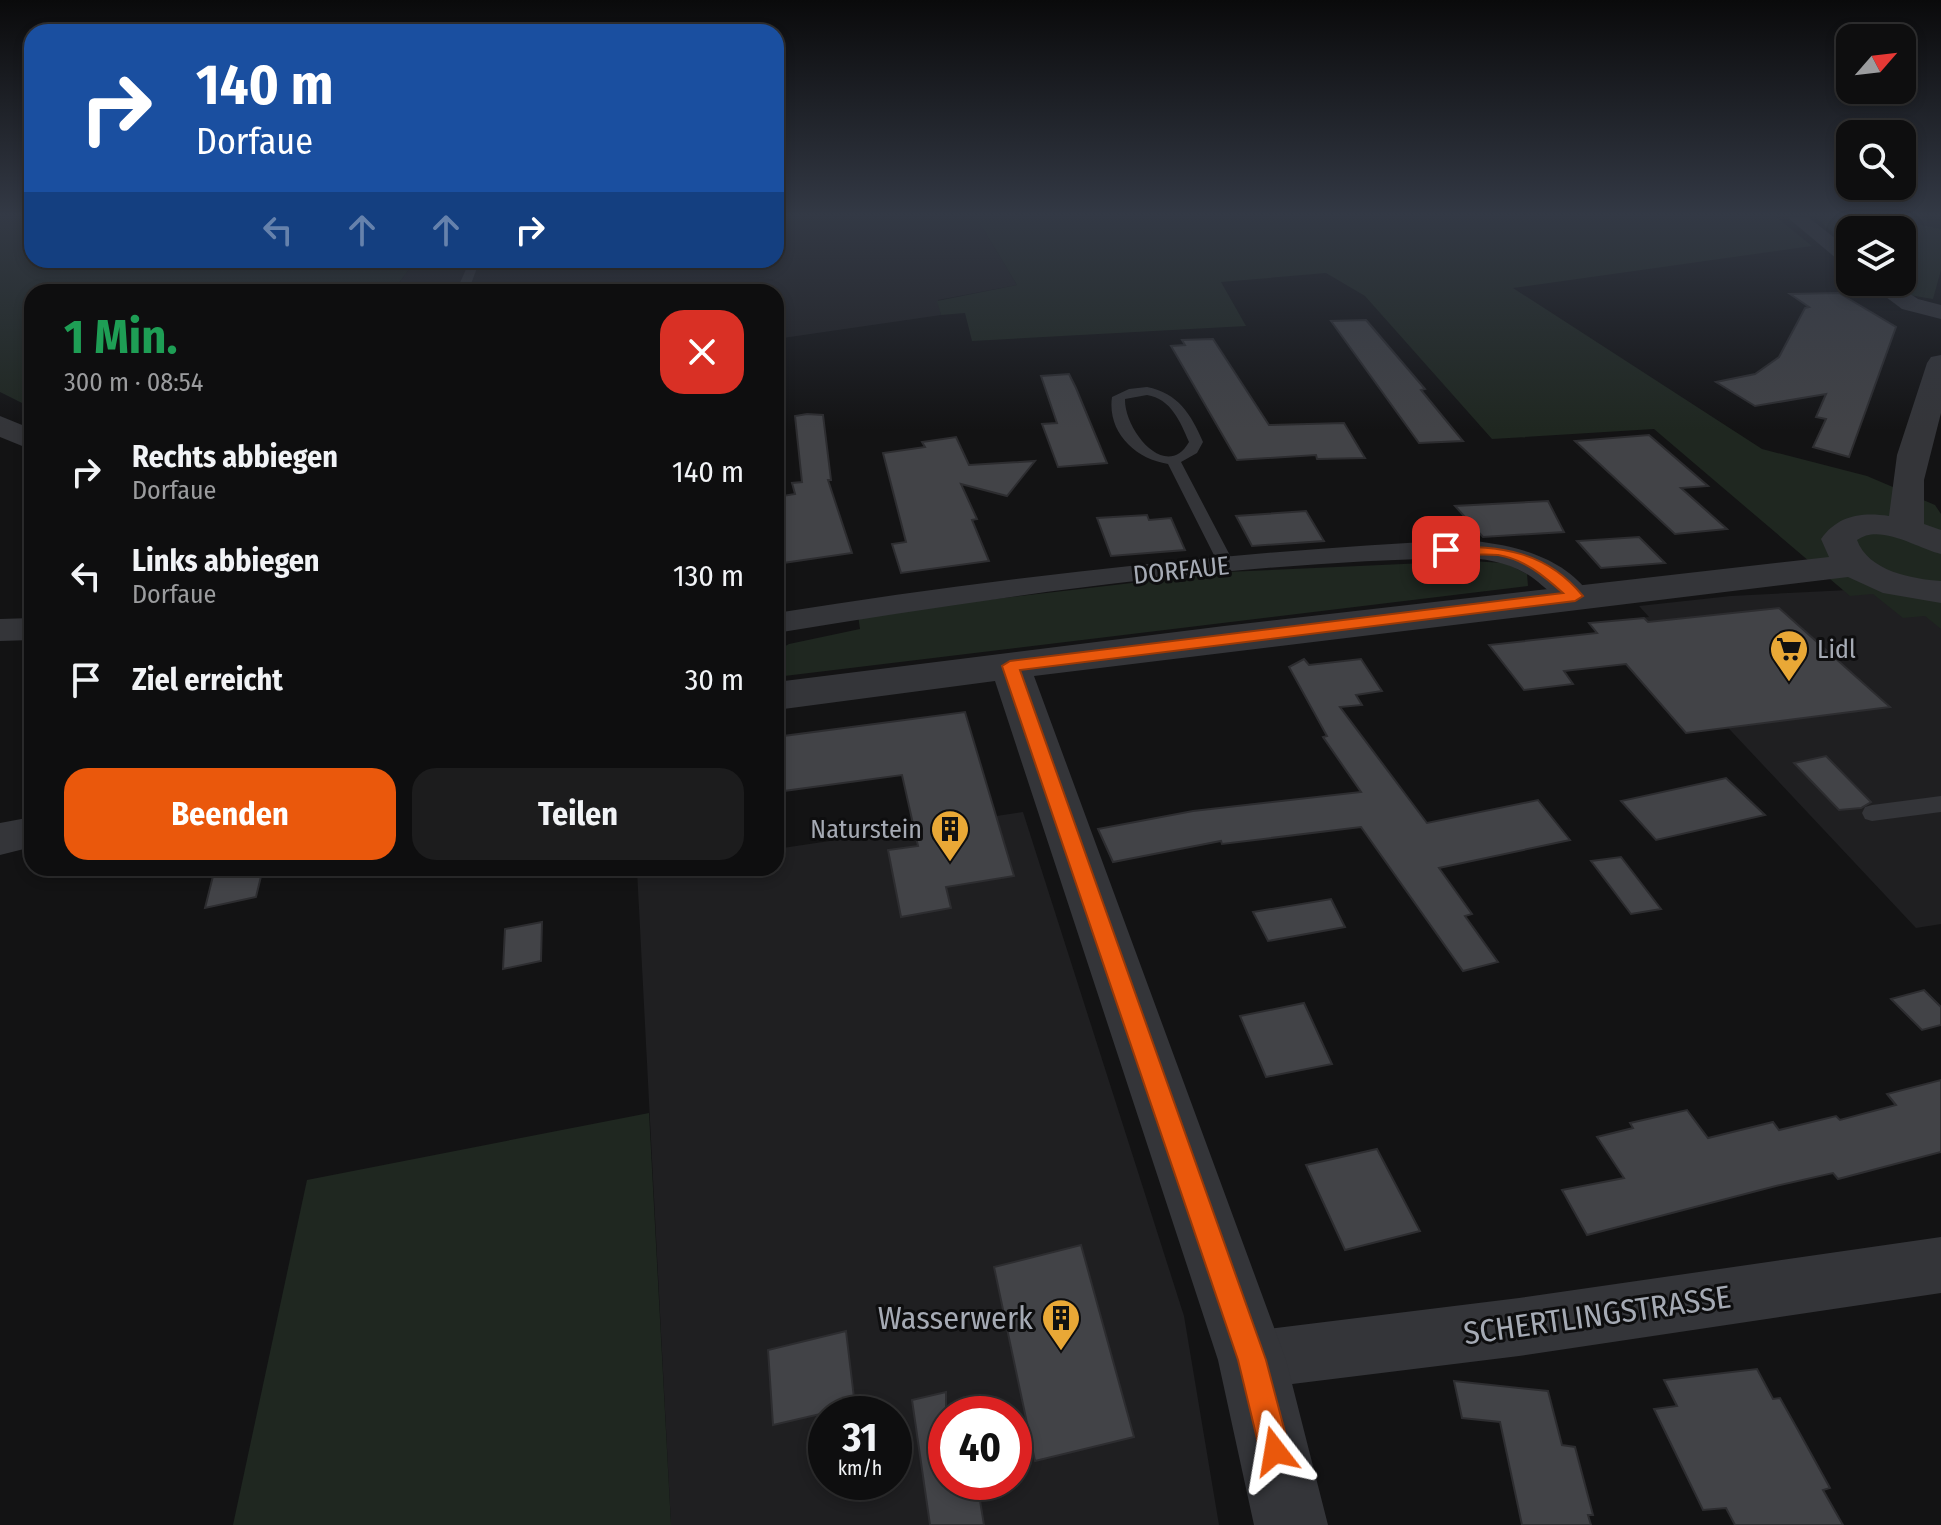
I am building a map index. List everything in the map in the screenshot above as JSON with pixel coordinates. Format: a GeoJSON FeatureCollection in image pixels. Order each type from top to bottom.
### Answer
{"type":"FeatureCollection","features":[{"type":"Feature","properties":{"kind":"street"},"geometry":{"type":"LineString","coordinates":[[1898,296],[1910,304],[1941,312]]}},
{"type":"Feature","properties":{"kind":"street"},"geometry":{"type":"LineString","coordinates":[[1906,530],[1911,468],[1941,363]]}},
{"type":"Feature","properties":{"kind":"street"},"geometry":{"type":"LineString","coordinates":[[0,425],[24,437]]}},
{"type":"Feature","properties":{"kind":"street"},"geometry":{"type":"LineString","coordinates":[[1940,594],[1894,584],[1856,565],[1839,545],[1839,539],[1847,529],[1877,525],[1906,530],[1941,543]]}},
{"type":"Feature","properties":{"kind":"street","name":"DORFAUE"},"geometry":{"type":"LineString","coordinates":[[784,622],[926,598],[1227,565],[1446,550],[1500,551],[1526,559],[1546,570],[1575,596]]}},
{"type":"Feature","properties":{"kind":"street"},"geometry":{"type":"LineString","coordinates":[[784,695],[1575,596],[1856,565]]}},
{"type":"Feature","properties":{"kind":"street"},"geometry":{"type":"LineString","coordinates":[[0,630],[24,629]]}},
{"type":"Feature","properties":{"kind":"street"},"geometry":{"type":"LineString","coordinates":[[1010,666],[1252,1360],[1291,1525]]}},
{"type":"Feature","properties":{"kind":"street"},"geometry":{"type":"LineString","coordinates":[[0,839],[24,834]]}},
{"type":"Feature","properties":{"kind":"street","name":"SCHERTLINGSTRASSE"},"geometry":{"type":"LineString","coordinates":[[1252,1360],[1519,1327],[1941,1265]]}},
{"type":"Feature","properties":{"kind":"lane"},"geometry":{"type":"LineString","coordinates":[[1159,391],[1169,396],[1196,442],[1192,450],[1173,460],[1147,455],[1132,443],[1117,404],[1119,397],[1128,393],[1159,391]]}},
{"type":"Feature","properties":{"kind":"lane"},"geometry":{"type":"LineString","coordinates":[[1173,460],[1227,565]]}},
{"type":"Feature","properties":{"kind":"lane"},"geometry":{"type":"LineString","coordinates":[[1872,813],[1941,804]]}},
{"type":"Feature","properties":{"kind":"shaded area"},"geometry":{"type":"Polygon","coordinates":[[[0,288],[24,288],[24,404],[0,392],[0,288]]]}},
{"type":"Feature","properties":{"kind":"shaded area"},"geometry":{"type":"Polygon","coordinates":[[[784,288],[1000,288],[938,300],[941,315],[784,338],[784,288]]]}},
{"type":"Feature","properties":{"kind":"shaded area"},"geometry":{"type":"Polygon","coordinates":[[[1001,288],[1225,288],[1246,326],[972,341],[965,313],[941,315],[937,301],[1001,288]]]}},
{"type":"Feature","properties":{"kind":"shaded area"},"geometry":{"type":"Polygon","coordinates":[[[1352,288],[1513,288],[1762,449],[1867,476],[1935,505],[1941,514],[1941,629],[1925,616],[1903,618],[1873,594],[1850,596],[1654,429],[1492,439],[1365,296],[1352,288]]]}},
{"type":"Feature","properties":{"kind":"shaded area"},"geometry":{"type":"Polygon","coordinates":[[[1916,288],[1936,288],[1933,299],[1915,296],[1916,288]]]}},
{"type":"Feature","properties":{"kind":"shaded area"},"geometry":{"type":"Polygon","coordinates":[[[1470,561],[1505,563],[1527,574],[1528,586],[784,676],[784,647],[860,629],[858,615],[1226,572],[1470,561]]]}},
{"type":"Feature","properties":{"kind":"shaded area"},"geometry":{"type":"Polygon","coordinates":[[[1849,590],[1882,595],[1941,621],[1941,924],[1916,928],[1626,619],[1649,617],[1639,606],[1731,596],[1849,590]]]}},
{"type":"Feature","properties":{"kind":"shaded area"},"geometry":{"type":"Polygon","coordinates":[[[1023,812],[1184,1316],[1219,1525],[671,1525],[637,876],[784,876],[784,848],[1023,812]]]}},
{"type":"Feature","properties":{"kind":"shaded area"},"geometry":{"type":"Polygon","coordinates":[[[649,1113],[671,1525],[233,1525],[307,1180],[649,1113]]]}},
{"type":"Feature","properties":{"kind":"building"},"geometry":{"type":"Polygon","coordinates":[[[1836,293],[1836,296],[1844,296],[1896,327],[1849,457],[1813,447],[1826,419],[1816,417],[1826,394],[1755,406],[1716,382],[1755,374],[1779,357],[1805,308],[1809,307],[1790,294],[1836,293]]]}},
{"type":"Feature","properties":{"kind":"building"},"geometry":{"type":"Polygon","coordinates":[[[1366,320],[1425,389],[1421,390],[1463,441],[1419,443],[1331,321],[1366,320]]]}},
{"type":"Feature","properties":{"kind":"building"},"geometry":{"type":"Polygon","coordinates":[[[1213,339],[1269,425],[1344,423],[1365,458],[1317,459],[1316,455],[1237,460],[1171,346],[1185,345],[1182,340],[1213,339]]]}},
{"type":"Feature","properties":{"kind":"building"},"geometry":{"type":"Polygon","coordinates":[[[1069,374],[1107,463],[1058,467],[1042,424],[1057,423],[1041,376],[1069,374]]]}},
{"type":"Feature","properties":{"kind":"building"},"geometry":{"type":"Polygon","coordinates":[[[823,415],[831,480],[828,480],[852,553],[784,563],[784,496],[795,494],[792,483],[802,482],[795,416],[823,415]]]}},
{"type":"Feature","properties":{"kind":"building"},"geometry":{"type":"Polygon","coordinates":[[[1649,435],[1708,486],[1681,488],[1727,529],[1675,534],[1575,441],[1649,435]]]}},
{"type":"Feature","properties":{"kind":"building"},"geometry":{"type":"Polygon","coordinates":[[[956,437],[969,465],[1035,461],[1007,496],[961,484],[977,519],[972,520],[989,561],[901,573],[892,544],[906,542],[883,453],[925,447],[922,442],[956,437]]]}},
{"type":"Feature","properties":{"kind":"building"},"geometry":{"type":"Polygon","coordinates":[[[1548,501],[1564,532],[1483,537],[1455,506],[1548,501]]]}},
{"type":"Feature","properties":{"kind":"building"},"geometry":{"type":"Polygon","coordinates":[[[1306,511],[1324,541],[1252,546],[1236,516],[1306,511]]]}},
{"type":"Feature","properties":{"kind":"building"},"geometry":{"type":"Polygon","coordinates":[[[1147,515],[1149,520],[1171,518],[1185,550],[1111,556],[1097,518],[1147,515]]]}},
{"type":"Feature","properties":{"kind":"building"},"geometry":{"type":"Polygon","coordinates":[[[1639,537],[1665,563],[1601,568],[1577,541],[1639,537]]]}},
{"type":"Feature","properties":{"kind":"building"},"geometry":{"type":"Polygon","coordinates":[[[1779,608],[1890,707],[1686,733],[1626,664],[1564,671],[1573,684],[1524,690],[1489,645],[1597,633],[1589,623],[1644,618],[1648,622],[1779,608]]]}},
{"type":"Feature","properties":{"kind":"building"},"geometry":{"type":"Polygon","coordinates":[[[1304,659],[1309,665],[1361,659],[1382,691],[1356,695],[1362,705],[1340,707],[1427,823],[1538,800],[1570,840],[1439,868],[1472,914],[1465,916],[1498,962],[1463,971],[1361,827],[1222,844],[1221,841],[1113,862],[1098,829],[1193,811],[1361,792],[1323,737],[1327,736],[1289,667],[1304,659]]]}},
{"type":"Feature","properties":{"kind":"building"},"geometry":{"type":"Polygon","coordinates":[[[965,712],[1014,876],[946,887],[951,908],[901,917],[888,850],[918,846],[902,775],[784,791],[784,736],[965,712]]]}},
{"type":"Feature","properties":{"kind":"building"},"geometry":{"type":"Polygon","coordinates":[[[1826,756],[1871,802],[1861,808],[1839,810],[1794,763],[1826,756]]]}},
{"type":"Feature","properties":{"kind":"building"},"geometry":{"type":"Polygon","coordinates":[[[1726,778],[1765,815],[1656,840],[1621,801],[1726,778]]]}},
{"type":"Feature","properties":{"kind":"building"},"geometry":{"type":"Polygon","coordinates":[[[1621,857],[1661,909],[1631,914],[1591,861],[1621,857]]]}},
{"type":"Feature","properties":{"kind":"building"},"geometry":{"type":"Polygon","coordinates":[[[213,876],[261,876],[256,897],[205,908],[213,876]]]}},
{"type":"Feature","properties":{"kind":"building"},"geometry":{"type":"Polygon","coordinates":[[[1331,899],[1345,927],[1268,941],[1253,912],[1331,899]]]}},
{"type":"Feature","properties":{"kind":"building"},"geometry":{"type":"Polygon","coordinates":[[[542,922],[541,961],[503,969],[505,929],[542,922]]]}},
{"type":"Feature","properties":{"kind":"building"},"geometry":{"type":"Polygon","coordinates":[[[1924,990],[1941,1007],[1941,1025],[1922,1030],[1891,999],[1924,990]]]}},
{"type":"Feature","properties":{"kind":"building"},"geometry":{"type":"Polygon","coordinates":[[[1304,1003],[1332,1064],[1266,1077],[1240,1016],[1304,1003]]]}},
{"type":"Feature","properties":{"kind":"building"},"geometry":{"type":"Polygon","coordinates":[[[1941,1080],[1941,1152],[1838,1179],[1833,1173],[1776,1186],[1587,1235],[1562,1190],[1624,1178],[1597,1137],[1633,1128],[1630,1123],[1687,1110],[1708,1138],[1773,1122],[1779,1130],[1836,1116],[1840,1120],[1896,1105],[1887,1094],[1941,1080]]]}},
{"type":"Feature","properties":{"kind":"building"},"geometry":{"type":"Polygon","coordinates":[[[1377,1149],[1420,1231],[1345,1250],[1306,1165],[1377,1149]]]}},
{"type":"Feature","properties":{"kind":"building","name":"Wasserwerk"},"geometry":{"type":"Polygon","coordinates":[[[1081,1245],[1134,1437],[1035,1461],[1032,1396],[1021,1396],[994,1267],[1081,1245]]]}},
{"type":"Feature","properties":{"kind":"building"},"geometry":{"type":"Polygon","coordinates":[[[846,1331],[854,1396],[808,1396],[808,1417],[773,1425],[768,1350],[846,1331]]]}},
{"type":"Feature","properties":{"kind":"building"},"geometry":{"type":"Polygon","coordinates":[[[1757,1369],[1773,1399],[1780,1398],[1830,1488],[1823,1490],[1843,1525],[1735,1525],[1726,1508],[1703,1510],[1654,1409],[1677,1406],[1664,1380],[1757,1369]]]}},
{"type":"Feature","properties":{"kind":"building"},"geometry":{"type":"Polygon","coordinates":[[[1454,1381],[1548,1391],[1562,1445],[1575,1447],[1593,1515],[1588,1515],[1591,1525],[1522,1525],[1500,1422],[1462,1418],[1454,1381]]]}},
{"type":"Feature","properties":{"kind":"building"},"geometry":{"type":"Polygon","coordinates":[[[928,1396],[928,1500],[980,1500],[984,1525],[930,1525],[912,1400],[928,1396]]]}},
{"type":"Feature","properties":{"kind":"place","name":"Lidl"},"geometry":{"type":"Point","coordinates":[1789,683]}},
{"type":"Feature","properties":{"kind":"place","name":"Naturstein"},"geometry":{"type":"Point","coordinates":[950,863]}},
{"type":"Feature","properties":{"kind":"place","name":"Wasserwerk"},"geometry":{"type":"Point","coordinates":[1061,1352]}},
{"type":"Feature","properties":{"kind":"route"},"geometry":{"type":"LineString","coordinates":[[1275,1451],[1252,1360],[1010,666],[1575,596],[1546,570],[1526,559],[1500,551],[1446,550]]}}]}
